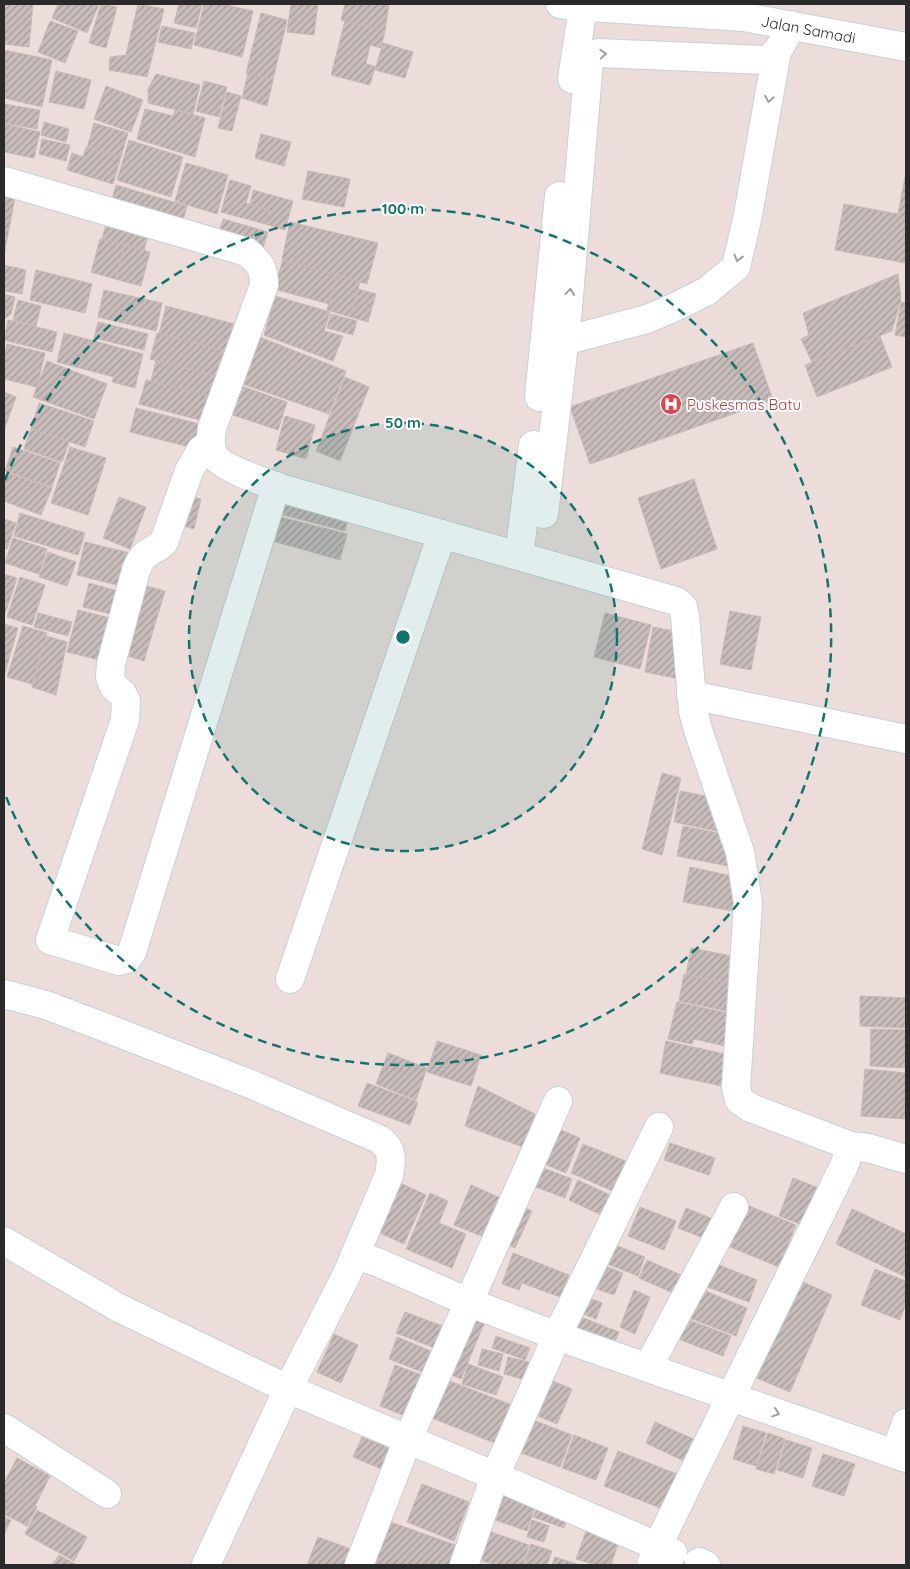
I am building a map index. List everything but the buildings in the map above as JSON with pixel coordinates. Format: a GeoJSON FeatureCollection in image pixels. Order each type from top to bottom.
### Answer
{"type":"FeatureCollection","features":[{"type":"Feature","properties":{"kind":"street","name":"Jalan Samadi"},"geometry":{"type":"LineString","coordinates":[[572,5],[744,10],[790,26],[906,47]]}},
{"type":"Feature","properties":{"kind":"street"},"geometry":{"type":"LineString","coordinates":[[519,556],[540,392],[574,68],[572,5]]}},
{"type":"Feature","properties":{"kind":"street"},"geometry":{"type":"LineString","coordinates":[[544,514],[564,341],[589,61],[592,56],[598,53],[766,60],[777,51],[790,26]]}},
{"type":"Feature","properties":{"kind":"street"},"geometry":{"type":"LineString","coordinates":[[564,341],[647,319],[675,307],[707,291],[736,267],[748,215],[777,51]]}},
{"type":"Feature","properties":{"kind":"street"},"geometry":{"type":"LineString","coordinates":[[4,181],[247,252],[256,259],[264,272],[264,285],[212,428],[210,442],[214,455],[224,465],[276,486],[676,601],[683,608],[691,695],[699,733],[740,852],[748,903],[736,1087],[739,1100],[751,1108],[851,1146],[868,1148],[906,1159]]}},
{"type":"Feature","properties":{"kind":"street"},"geometry":{"type":"LineString","coordinates":[[210,442],[200,450],[189,471],[164,542],[157,548],[146,552],[136,570],[111,664],[110,677],[114,687],[122,693],[126,701],[125,720],[50,940],[119,961],[127,959],[132,952],[276,486]]}},
{"type":"Feature","properties":{"kind":"street"},"geometry":{"type":"LineString","coordinates":[[290,979],[442,534]]}},
{"type":"Feature","properties":{"kind":"street"},"geometry":{"type":"LineString","coordinates":[[691,695],[906,739]]}},
{"type":"Feature","properties":{"kind":"street"},"geometry":{"type":"LineString","coordinates":[[4,994],[46,1005],[253,1085],[380,1139],[388,1145],[391,1152],[392,1162],[389,1175],[355,1255],[288,1389],[206,1565]]}},
{"type":"Feature","properties":{"kind":"street"},"geometry":{"type":"LineString","coordinates":[[358,1565],[408,1439],[558,1101]]}},
{"type":"Feature","properties":{"kind":"street"},"geometry":{"type":"LineString","coordinates":[[464,1565],[495,1476],[557,1336],[659,1127]]}},
{"type":"Feature","properties":{"kind":"street"},"geometry":{"type":"LineString","coordinates":[[4,1242],[119,1308],[288,1389],[495,1476],[661,1555],[730,1397],[840,1174],[851,1146]]}},
{"type":"Feature","properties":{"kind":"street"},"geometry":{"type":"LineString","coordinates":[[648,1367],[734,1207]]}},
{"type":"Feature","properties":{"kind":"street"},"geometry":{"type":"LineString","coordinates":[[355,1255],[377,1262],[468,1302],[557,1336],[901,1456],[906,1423]]}},
{"type":"Feature","properties":{"kind":"street"},"geometry":{"type":"LineString","coordinates":[[4,1428],[108,1494]]}},
{"type":"Feature","properties":{"kind":"place","name":"Puskesmas Batu"},"geometry":{"type":"Point","coordinates":[671,404]}}]}
